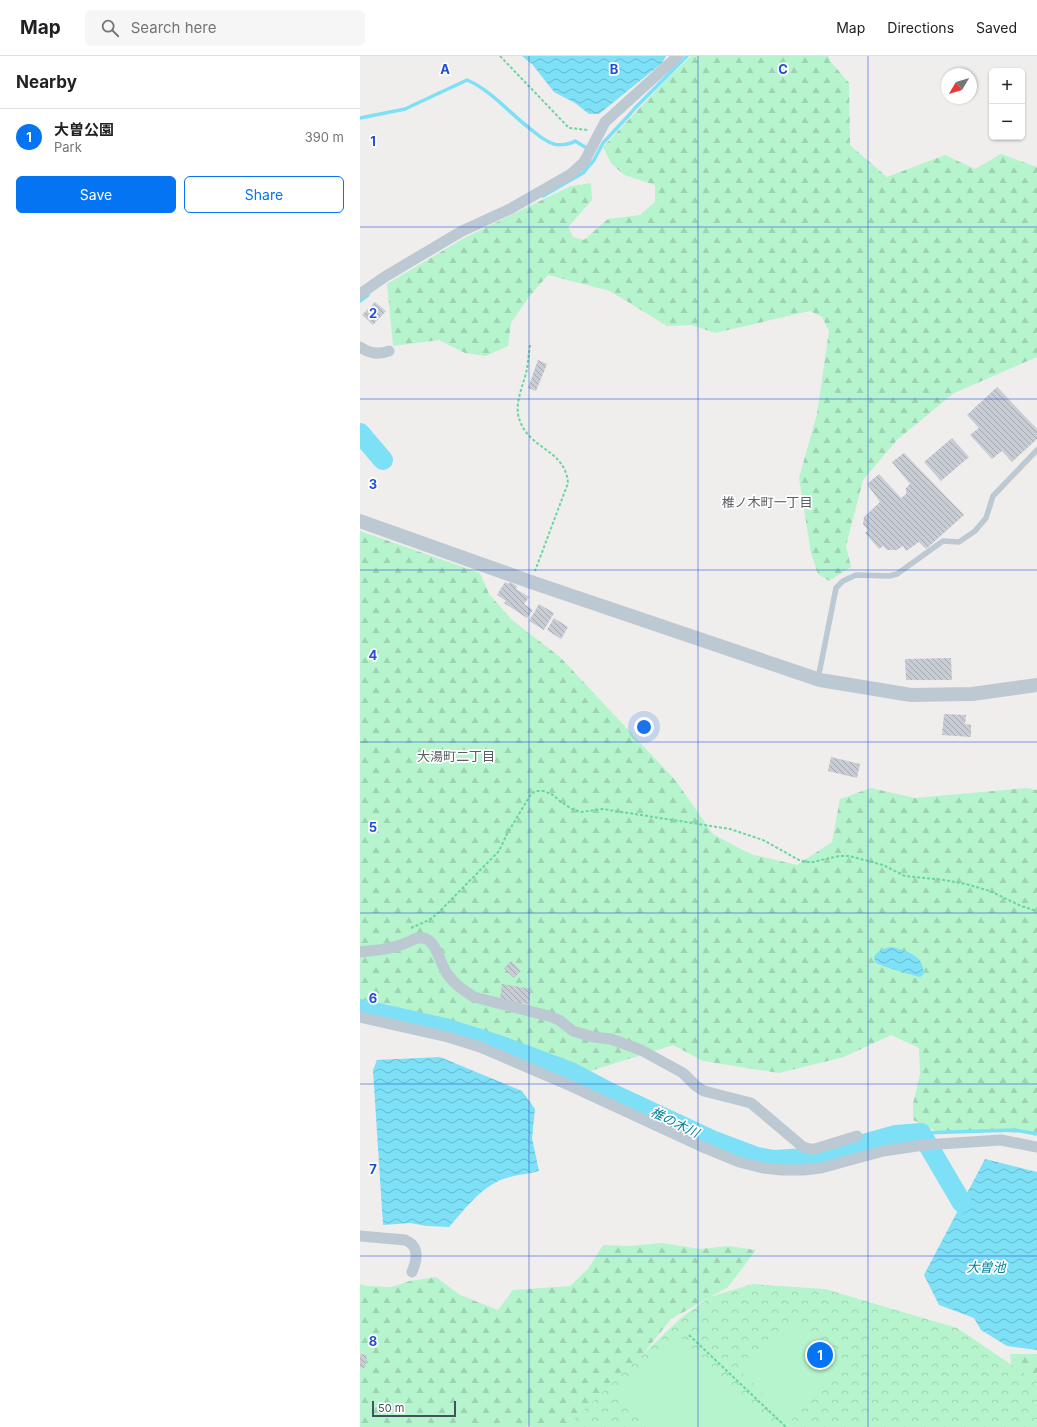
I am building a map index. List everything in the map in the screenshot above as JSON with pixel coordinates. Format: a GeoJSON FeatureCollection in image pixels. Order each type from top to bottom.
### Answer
{"type":"FeatureCollection","features":[{"type":"Feature","properties":{"kind":"street"},"geometry":{"type":"LineString","coordinates":[[360,294],[386,276],[462,231],[510,209],[571,174],[584,162],[605,122],[678,56]]}},
{"type":"Feature","properties":{"kind":"street"},"geometry":{"type":"LineString","coordinates":[[360,347],[372,353],[384,353],[389,351]]}},
{"type":"Feature","properties":{"kind":"street"},"geometry":{"type":"LineString","coordinates":[[360,521],[531,582],[818,680],[911,695],[972,694],[1037,685]]}},
{"type":"Feature","properties":{"kind":"street"},"geometry":{"type":"LineString","coordinates":[[360,952],[394,948],[417,938],[423,938],[432,943],[436,949],[447,975],[463,991],[474,997],[550,1016],[559,1020],[573,1031],[593,1037],[611,1039],[641,1050],[683,1073],[696,1086],[704,1091],[751,1104],[803,1147],[816,1149],[857,1136]]}},
{"type":"Feature","properties":{"kind":"street"},"geometry":{"type":"LineString","coordinates":[[360,1017],[448,1037],[480,1047],[571,1086],[715,1153],[763,1168],[804,1170],[821,1168],[883,1151],[924,1145],[1002,1140],[1037,1146]]}},
{"type":"Feature","properties":{"kind":"street"},"geometry":{"type":"LineString","coordinates":[[360,1236],[405,1240],[411,1243],[415,1248],[416,1262],[412,1272]]}},
{"type":"Feature","properties":{"kind":"lane"},"geometry":{"type":"LineString","coordinates":[[818,680],[836,588],[843,582],[856,575],[889,576],[897,574],[943,541],[959,542],[975,532],[986,518],[993,496],[1037,450]]}},
{"type":"Feature","properties":{"kind":"path"},"geometry":{"type":"LineString","coordinates":[[500,56],[569,128],[587,130],[605,122]]}},
{"type":"Feature","properties":{"kind":"path"},"geometry":{"type":"LineString","coordinates":[[530,345],[527,369],[519,400],[518,412],[521,425],[530,438],[555,457],[562,465],[567,473],[568,483],[531,582]]}},
{"type":"Feature","properties":{"kind":"path"},"geometry":{"type":"LineString","coordinates":[[403,944],[405,932],[438,914],[499,850],[531,794],[536,791],[544,791],[553,795],[572,809],[581,812],[603,809],[730,829],[763,840],[799,860],[813,862],[838,856],[849,856],[883,865],[905,876],[944,880],[966,884],[990,891],[1021,906],[1037,911]]}},
{"type":"Feature","properties":{"kind":"path"},"geometry":{"type":"LineString","coordinates":[[689,1335],[786,1427]]}},
{"type":"Feature","properties":{"kind":"green space"},"geometry":{"type":"Polygon","coordinates":[[[691,56],[828,56],[830,61],[849,83],[850,145],[887,177],[945,155],[975,169],[1001,154],[1037,167],[1037,357],[954,393],[897,440],[863,480],[846,546],[851,567],[829,581],[818,574],[811,553],[799,478],[817,414],[829,331],[822,317],[810,311],[715,333],[692,325],[667,326],[610,291],[548,275],[528,298],[511,323],[508,346],[486,356],[465,353],[439,340],[393,346],[387,284],[466,237],[571,186],[591,183],[592,200],[568,227],[573,237],[584,240],[608,219],[640,215],[655,202],[655,185],[624,175],[611,163],[603,147],[664,82],[691,56]]]}},
{"type":"Feature","properties":{"kind":"green space"},"geometry":{"type":"Polygon","coordinates":[[[360,531],[480,573],[489,594],[512,620],[560,657],[676,781],[713,834],[750,854],[797,865],[832,842],[840,799],[871,788],[915,798],[1027,788],[1037,790],[1037,1133],[936,1131],[913,1120],[913,1104],[920,1074],[919,1048],[891,1035],[844,1057],[779,1073],[703,1061],[673,1045],[584,1073],[436,1021],[360,1002],[360,531]]]}},
{"type":"Feature","properties":{"kind":"green space"},"geometry":{"type":"Polygon","coordinates":[[[662,1243],[700,1249],[729,1246],[756,1250],[728,1287],[671,1319],[615,1389],[653,1427],[531,1427],[529,1425],[526,1427],[360,1427],[360,1284],[366,1286],[391,1287],[410,1281],[436,1277],[460,1295],[498,1310],[513,1290],[570,1286],[588,1269],[603,1245],[629,1246],[662,1243]]]}},
{"type":"Feature","properties":{"kind":"green space"},"geometry":{"type":"Polygon","coordinates":[[[752,1284],[825,1289],[957,1328],[1037,1382],[1037,1427],[566,1427],[681,1318],[710,1297],[752,1284]]]}},
{"type":"Feature","properties":{"kind":"green space"},"geometry":{"type":"Polygon","coordinates":[[[794,1316],[843,1365],[791,1421],[741,1372],[794,1316]]]}},
{"type":"Feature","properties":{"kind":"green space"},"geometry":{"type":"Polygon","coordinates":[[[679,1336],[775,1427],[657,1427],[620,1392],[679,1336]]]}},
{"type":"Feature","properties":{"kind":"green space"},"geometry":{"type":"Polygon","coordinates":[[[1010,1354],[1037,1354],[1037,1427],[1014,1392],[1010,1354]]]}},
{"type":"Feature","properties":{"kind":"water"},"geometry":{"type":"Polygon","coordinates":[[[522,56],[666,56],[662,63],[599,114],[589,114],[575,103],[554,92],[532,64],[522,56]]]}},
{"type":"Feature","properties":{"kind":"water"},"geometry":{"type":"Polygon","coordinates":[[[891,947],[914,955],[921,963],[923,975],[920,977],[876,963],[874,957],[877,953],[883,949],[891,947]]]}},
{"type":"Feature","properties":{"kind":"water"},"geometry":{"type":"Polygon","coordinates":[[[440,1057],[522,1091],[535,1109],[532,1138],[539,1171],[503,1179],[495,1183],[480,1193],[449,1227],[427,1226],[410,1223],[383,1225],[373,1070],[377,1060],[440,1057]]]}},
{"type":"Feature","properties":{"kind":"water","name":"大曽池"},"geometry":{"type":"Polygon","coordinates":[[[985,1159],[1037,1172],[1037,1350],[1007,1346],[981,1330],[974,1318],[939,1305],[924,1275],[985,1159]]]}},
{"type":"Feature","properties":{"kind":"building"},"geometry":{"type":"Polygon","coordinates":[[[375,302],[386,311],[373,325],[362,315],[375,302]]]}},
{"type":"Feature","properties":{"kind":"building"},"geometry":{"type":"Polygon","coordinates":[[[538,360],[547,364],[536,391],[528,388],[538,360]]]}},
{"type":"Feature","properties":{"kind":"building"},"geometry":{"type":"Polygon","coordinates":[[[997,387],[1037,429],[1037,439],[1012,462],[1002,451],[992,459],[970,435],[979,428],[967,415],[997,387]]]}},
{"type":"Feature","properties":{"kind":"building"},"geometry":{"type":"Polygon","coordinates":[[[952,438],[969,457],[941,481],[924,462],[952,438]]]}},
{"type":"Feature","properties":{"kind":"building"},"geometry":{"type":"Polygon","coordinates":[[[904,453],[964,515],[926,549],[919,542],[906,551],[903,546],[897,550],[887,550],[883,546],[879,549],[865,533],[868,530],[863,524],[864,517],[880,502],[867,484],[879,474],[901,498],[906,494],[906,488],[910,484],[892,462],[904,453]]]}},
{"type":"Feature","properties":{"kind":"building"},"geometry":{"type":"Polygon","coordinates":[[[505,582],[509,584],[510,582],[517,586],[516,589],[529,597],[524,604],[533,610],[527,618],[504,603],[506,601],[497,595],[505,582]]]}},
{"type":"Feature","properties":{"kind":"building"},"geometry":{"type":"Polygon","coordinates":[[[539,604],[554,613],[544,630],[529,621],[539,604]]]}},
{"type":"Feature","properties":{"kind":"building"},"geometry":{"type":"Polygon","coordinates":[[[554,618],[568,627],[561,639],[547,630],[554,618]]]}},
{"type":"Feature","properties":{"kind":"building"},"geometry":{"type":"Polygon","coordinates":[[[951,658],[952,680],[906,680],[905,659],[951,658]]]}},
{"type":"Feature","properties":{"kind":"building"},"geometry":{"type":"Polygon","coordinates":[[[944,714],[966,715],[965,724],[971,725],[971,737],[942,735],[944,714]]]}},
{"type":"Feature","properties":{"kind":"building"},"geometry":{"type":"Polygon","coordinates":[[[831,757],[860,764],[857,778],[828,771],[831,757]]]}},
{"type":"Feature","properties":{"kind":"building"},"geometry":{"type":"Polygon","coordinates":[[[511,961],[521,971],[514,978],[504,968],[511,961]]]}},
{"type":"Feature","properties":{"kind":"building"},"geometry":{"type":"Polygon","coordinates":[[[502,984],[531,989],[529,1004],[500,999],[502,984]]]}},
{"type":"Feature","properties":{"kind":"building"},"geometry":{"type":"Polygon","coordinates":[[[360,1354],[367,1355],[365,1368],[360,1367],[360,1354]]]}},
{"type":"Feature","properties":{"kind":"waterway"},"geometry":{"type":"LineString","coordinates":[[543,196],[583,173],[594,160],[603,143],[635,108],[687,56]]}},
{"type":"Feature","properties":{"kind":"waterway"},"geometry":{"type":"LineString","coordinates":[[360,118],[405,109],[467,80],[476,84],[501,103],[525,125],[545,140],[556,145],[568,144],[575,141],[585,147]]}},
{"type":"Feature","properties":{"kind":"waterway"},"geometry":{"type":"LineString","coordinates":[[360,301],[368,295]]}},
{"type":"Feature","properties":{"kind":"waterway"},"geometry":{"type":"LineString","coordinates":[[360,433],[383,460]]}},
{"type":"Feature","properties":{"kind":"waterway","name":"椎の木川"},"geometry":{"type":"LineString","coordinates":[[360,1009],[445,1028],[496,1044],[571,1072],[611,1093],[712,1140],[757,1157],[774,1160],[807,1158],[832,1153],[896,1135],[921,1133],[962,1203]]}},
{"type":"Feature","properties":{"kind":"waterway"},"geometry":{"type":"LineString","coordinates":[[921,1133],[1015,1130],[1037,1134]]}},
{"type":"Feature","properties":{"kind":"place","name":"大曽公園"},"geometry":{"type":"Point","coordinates":[820,1355]}},
{"type":"Feature","properties":{"kind":"district","name":"椎ノ木町一丁目"},"geometry":{"type":"Point","coordinates":[767,502]}},
{"type":"Feature","properties":{"kind":"district","name":"大湯町二丁目"},"geometry":{"type":"Point","coordinates":[456,756]}}]}
